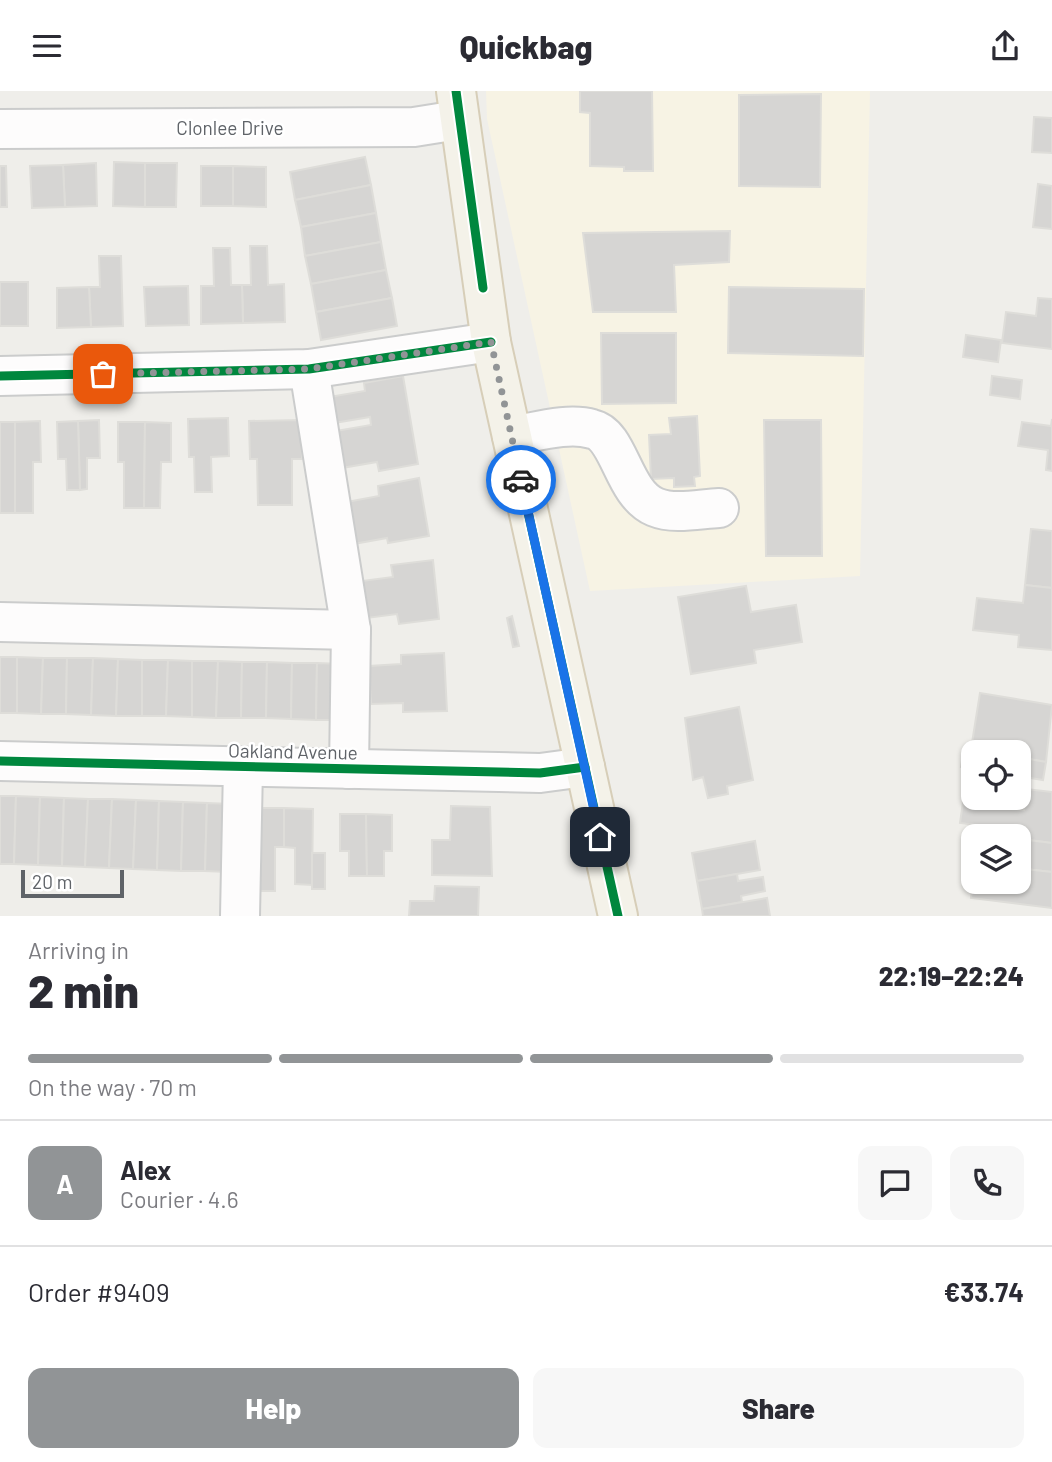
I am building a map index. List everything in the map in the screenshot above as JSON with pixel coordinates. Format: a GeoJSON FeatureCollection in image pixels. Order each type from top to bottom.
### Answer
{"type":"FeatureCollection","features":[{"type":"Feature","properties":{"kind":"main road"},"geometry":{"type":"LineString","coordinates":[[457,105],[491,342],[618,916]]}},
{"type":"Feature","properties":{"kind":"street","name":"Clonlee Drive"},"geometry":{"type":"LineString","coordinates":[[0,129],[414,127],[457,105]]}},
{"type":"Feature","properties":{"kind":"street"},"geometry":{"type":"LineString","coordinates":[[0,376],[309,369],[491,342]]}},
{"type":"Feature","properties":{"kind":"street"},"geometry":{"type":"LineString","coordinates":[[309,369],[351,630],[349,769]]}},
{"type":"Feature","properties":{"kind":"street"},"geometry":{"type":"LineString","coordinates":[[512,436],[575,427],[595,429],[607,438],[634,492],[653,506],[669,510],[719,508]]}},
{"type":"Feature","properties":{"kind":"street"},"geometry":{"type":"LineString","coordinates":[[0,622],[351,630]]}},
{"type":"Feature","properties":{"kind":"street","name":"Oakland Avenue"},"geometry":{"type":"LineString","coordinates":[[0,761],[551,773],[585,767]]}},
{"type":"Feature","properties":{"kind":"street"},"geometry":{"type":"LineString","coordinates":[[240,916],[243,767]]}},
{"type":"Feature","properties":{"kind":"shaded area"},"geometry":{"type":"Polygon","coordinates":[[[486,91],[870,91],[860,576],[590,591],[487,119],[486,91]]]}},
{"type":"Feature","properties":{"kind":"building"},"geometry":{"type":"Polygon","coordinates":[[[580,91],[652,91],[653,171],[624,171],[624,167],[590,166],[590,113],[580,112],[580,91]]]}},
{"type":"Feature","properties":{"kind":"building"},"geometry":{"type":"Polygon","coordinates":[[[821,94],[820,187],[739,186],[739,95],[821,94]]]}},
{"type":"Feature","properties":{"kind":"building"},"geometry":{"type":"Polygon","coordinates":[[[1034,117],[1052,118],[1052,153],[1032,152],[1034,117]]]}},
{"type":"Feature","properties":{"kind":"building"},"geometry":{"type":"Polygon","coordinates":[[[365,157],[371,185],[295,200],[290,172],[365,157]]]}},
{"type":"Feature","properties":{"kind":"building"},"geometry":{"type":"Polygon","coordinates":[[[114,162],[145,163],[145,207],[113,206],[114,162]]]}},
{"type":"Feature","properties":{"kind":"building"},"geometry":{"type":"Polygon","coordinates":[[[96,163],[97,206],[65,207],[63,165],[96,163]]]}},
{"type":"Feature","properties":{"kind":"building"},"geometry":{"type":"Polygon","coordinates":[[[145,163],[177,163],[176,207],[145,207],[145,163]]]}},
{"type":"Feature","properties":{"kind":"building"},"geometry":{"type":"Polygon","coordinates":[[[63,165],[65,207],[32,208],[30,166],[63,165]]]}},
{"type":"Feature","properties":{"kind":"building"},"geometry":{"type":"Polygon","coordinates":[[[0,166],[6,166],[7,207],[0,207],[0,166]]]}},
{"type":"Feature","properties":{"kind":"building"},"geometry":{"type":"Polygon","coordinates":[[[201,166],[233,166],[233,206],[201,206],[201,166]]]}},
{"type":"Feature","properties":{"kind":"building"},"geometry":{"type":"Polygon","coordinates":[[[233,166],[266,167],[266,207],[233,206],[233,166]]]}},
{"type":"Feature","properties":{"kind":"building"},"geometry":{"type":"Polygon","coordinates":[[[1038,184],[1052,186],[1052,229],[1033,227],[1038,184]]]}},
{"type":"Feature","properties":{"kind":"building"},"geometry":{"type":"Polygon","coordinates":[[[371,185],[376,213],[301,227],[295,200],[371,185]]]}},
{"type":"Feature","properties":{"kind":"building"},"geometry":{"type":"Polygon","coordinates":[[[376,213],[381,242],[305,256],[301,227],[376,213]]]}},
{"type":"Feature","properties":{"kind":"building"},"geometry":{"type":"Polygon","coordinates":[[[730,231],[729,262],[674,265],[676,312],[593,312],[583,233],[730,231]]]}},
{"type":"Feature","properties":{"kind":"building"},"geometry":{"type":"Polygon","coordinates":[[[381,242],[386,270],[311,284],[305,256],[381,242]]]}},
{"type":"Feature","properties":{"kind":"building"},"geometry":{"type":"Polygon","coordinates":[[[250,246],[267,246],[268,285],[284,284],[285,322],[243,323],[242,285],[251,285],[250,246]]]}},
{"type":"Feature","properties":{"kind":"building"},"geometry":{"type":"Polygon","coordinates":[[[213,248],[230,248],[231,285],[242,285],[243,323],[201,324],[201,286],[214,286],[213,248]]]}},
{"type":"Feature","properties":{"kind":"building"},"geometry":{"type":"Polygon","coordinates":[[[99,256],[121,256],[123,326],[91,327],[89,287],[100,287],[99,256]]]}},
{"type":"Feature","properties":{"kind":"building"},"geometry":{"type":"Polygon","coordinates":[[[386,270],[392,298],[316,312],[311,284],[386,270]]]}},
{"type":"Feature","properties":{"kind":"building"},"geometry":{"type":"Polygon","coordinates":[[[0,282],[28,282],[28,326],[0,326],[0,282]]]}},
{"type":"Feature","properties":{"kind":"building"},"geometry":{"type":"Polygon","coordinates":[[[188,286],[189,325],[146,326],[144,287],[188,286]]]}},
{"type":"Feature","properties":{"kind":"building"},"geometry":{"type":"Polygon","coordinates":[[[89,287],[91,327],[57,328],[57,288],[89,287]]]}},
{"type":"Feature","properties":{"kind":"building"},"geometry":{"type":"Polygon","coordinates":[[[729,287],[864,289],[863,356],[728,353],[729,287]]]}},
{"type":"Feature","properties":{"kind":"building"},"geometry":{"type":"Polygon","coordinates":[[[392,298],[397,326],[321,340],[316,312],[392,298]]]}},
{"type":"Feature","properties":{"kind":"building"},"geometry":{"type":"Polygon","coordinates":[[[1038,298],[1052,299],[1052,349],[1002,343],[1006,312],[1036,316],[1038,298]]]}},
{"type":"Feature","properties":{"kind":"building"},"geometry":{"type":"Polygon","coordinates":[[[601,333],[676,333],[676,403],[602,404],[601,333]]]}},
{"type":"Feature","properties":{"kind":"building"},"geometry":{"type":"Polygon","coordinates":[[[966,335],[1001,340],[998,362],[963,357],[966,335]]]}},
{"type":"Feature","properties":{"kind":"building"},"geometry":{"type":"Polygon","coordinates":[[[403,376],[418,464],[379,471],[377,462],[336,469],[330,432],[371,425],[370,417],[328,424],[323,398],[365,391],[364,383],[403,376]]]}},
{"type":"Feature","properties":{"kind":"building"},"geometry":{"type":"Polygon","coordinates":[[[992,376],[1022,380],[1020,399],[990,395],[992,376]]]}},
{"type":"Feature","properties":{"kind":"building"},"geometry":{"type":"Polygon","coordinates":[[[697,416],[700,476],[694,477],[695,486],[674,487],[674,478],[651,479],[649,435],[671,434],[669,418],[697,416]]]}},
{"type":"Feature","properties":{"kind":"building"},"geometry":{"type":"Polygon","coordinates":[[[228,418],[229,456],[211,457],[212,492],[195,492],[194,457],[189,457],[188,419],[228,418]]]}},
{"type":"Feature","properties":{"kind":"building"},"geometry":{"type":"Polygon","coordinates":[[[1052,419],[1052,471],[1046,470],[1048,450],[1018,446],[1022,422],[1051,426],[1052,419]]]}},
{"type":"Feature","properties":{"kind":"building"},"geometry":{"type":"Polygon","coordinates":[[[99,420],[100,458],[87,458],[87,489],[80,490],[78,421],[99,420]]]}},
{"type":"Feature","properties":{"kind":"building"},"geometry":{"type":"Polygon","coordinates":[[[301,420],[302,459],[292,459],[292,505],[258,505],[257,459],[250,459],[249,421],[301,420]]]}},
{"type":"Feature","properties":{"kind":"building"},"geometry":{"type":"Polygon","coordinates":[[[764,420],[821,420],[822,556],[766,556],[764,420]]]}},
{"type":"Feature","properties":{"kind":"building"},"geometry":{"type":"Polygon","coordinates":[[[40,421],[41,462],[33,462],[33,513],[15,513],[15,422],[40,421]]]}},
{"type":"Feature","properties":{"kind":"building"},"geometry":{"type":"Polygon","coordinates":[[[78,421],[80,490],[67,490],[66,459],[58,459],[57,422],[78,421]]]}},
{"type":"Feature","properties":{"kind":"building"},"geometry":{"type":"Polygon","coordinates":[[[0,422],[15,422],[15,513],[0,513],[0,422]]]}},
{"type":"Feature","properties":{"kind":"building"},"geometry":{"type":"Polygon","coordinates":[[[118,422],[145,422],[144,508],[124,508],[124,462],[118,462],[118,422]]]}},
{"type":"Feature","properties":{"kind":"building"},"geometry":{"type":"Polygon","coordinates":[[[145,422],[171,423],[171,462],[161,462],[160,508],[144,508],[145,422]]]}},
{"type":"Feature","properties":{"kind":"building"},"geometry":{"type":"Polygon","coordinates":[[[419,478],[429,536],[388,543],[387,538],[348,545],[341,503],[379,496],[378,486],[419,478]]]}},
{"type":"Feature","properties":{"kind":"building"},"geometry":{"type":"Polygon","coordinates":[[[1031,529],[1052,531],[1052,588],[1025,585],[1031,529]]]}},
{"type":"Feature","properties":{"kind":"building"},"geometry":{"type":"Polygon","coordinates":[[[433,560],[439,619],[399,624],[397,614],[359,619],[354,582],[393,577],[391,565],[433,560]]]}},
{"type":"Feature","properties":{"kind":"building"},"geometry":{"type":"Polygon","coordinates":[[[1025,585],[1052,588],[1052,650],[1018,647],[1019,635],[973,630],[977,598],[1023,603],[1025,585]]]}},
{"type":"Feature","properties":{"kind":"building"},"geometry":{"type":"Polygon","coordinates":[[[746,586],[751,612],[796,605],[802,642],[754,650],[756,663],[691,674],[678,597],[746,586]]]}},
{"type":"Feature","properties":{"kind":"building"},"geometry":{"type":"Polygon","coordinates":[[[512,616],[519,646],[513,647],[507,618],[512,616]]]}},
{"type":"Feature","properties":{"kind":"building"},"geometry":{"type":"Polygon","coordinates":[[[444,653],[447,711],[403,712],[403,703],[371,704],[369,666],[401,664],[401,655],[444,653]]]}},
{"type":"Feature","properties":{"kind":"building"},"geometry":{"type":"Polygon","coordinates":[[[0,657],[17,657],[17,713],[0,713],[0,657]]]}},
{"type":"Feature","properties":{"kind":"building"},"geometry":{"type":"Polygon","coordinates":[[[17,657],[43,658],[41,714],[17,713],[17,657]]]}},
{"type":"Feature","properties":{"kind":"building"},"geometry":{"type":"Polygon","coordinates":[[[43,658],[67,658],[66,714],[41,714],[43,658]]]}},
{"type":"Feature","properties":{"kind":"building"},"geometry":{"type":"Polygon","coordinates":[[[67,658],[93,658],[91,715],[66,714],[67,658]]]}},
{"type":"Feature","properties":{"kind":"building"},"geometry":{"type":"Polygon","coordinates":[[[93,658],[118,659],[116,716],[91,715],[93,658]]]}},
{"type":"Feature","properties":{"kind":"building"},"geometry":{"type":"Polygon","coordinates":[[[118,659],[142,660],[142,716],[116,716],[118,659]]]}},
{"type":"Feature","properties":{"kind":"building"},"geometry":{"type":"Polygon","coordinates":[[[142,660],[168,660],[166,716],[142,716],[142,660]]]}},
{"type":"Feature","properties":{"kind":"building"},"geometry":{"type":"Polygon","coordinates":[[[168,660],[192,661],[192,717],[166,716],[168,660]]]}},
{"type":"Feature","properties":{"kind":"building"},"geometry":{"type":"Polygon","coordinates":[[[192,661],[218,661],[216,718],[192,717],[192,661]]]}},
{"type":"Feature","properties":{"kind":"building"},"geometry":{"type":"Polygon","coordinates":[[[218,661],[242,662],[241,718],[216,718],[218,661]]]}},
{"type":"Feature","properties":{"kind":"building"},"geometry":{"type":"Polygon","coordinates":[[[242,662],[267,662],[266,718],[241,718],[242,662]]]}},
{"type":"Feature","properties":{"kind":"building"},"geometry":{"type":"Polygon","coordinates":[[[267,662],[292,663],[291,719],[266,718],[267,662]]]}},
{"type":"Feature","properties":{"kind":"building"},"geometry":{"type":"Polygon","coordinates":[[[292,663],[317,663],[316,720],[291,719],[292,663]]]}},
{"type":"Feature","properties":{"kind":"building"},"geometry":{"type":"Polygon","coordinates":[[[317,663],[342,664],[341,720],[316,720],[317,663]]]}},
{"type":"Feature","properties":{"kind":"building"},"geometry":{"type":"Polygon","coordinates":[[[980,693],[1052,705],[1046,762],[1031,759],[1031,740],[972,740],[980,693]]]}},
{"type":"Feature","properties":{"kind":"building"},"geometry":{"type":"Polygon","coordinates":[[[739,707],[753,780],[727,786],[728,794],[708,798],[703,777],[693,780],[685,718],[739,707]]]}},
{"type":"Feature","properties":{"kind":"building"},"geometry":{"type":"Polygon","coordinates":[[[1031,759],[1046,762],[1043,780],[1031,778],[1031,759]]]}},
{"type":"Feature","properties":{"kind":"building"},"geometry":{"type":"Polygon","coordinates":[[[1031,790],[1052,792],[1052,843],[1031,840],[1031,824],[960,823],[962,810],[1031,810],[1031,790]]]}},
{"type":"Feature","properties":{"kind":"building"},"geometry":{"type":"Polygon","coordinates":[[[0,796],[16,796],[14,864],[0,864],[0,796]]]}},
{"type":"Feature","properties":{"kind":"building"},"geometry":{"type":"Polygon","coordinates":[[[16,796],[40,797],[38,865],[14,864],[16,796]]]}},
{"type":"Feature","properties":{"kind":"building"},"geometry":{"type":"Polygon","coordinates":[[[40,797],[64,798],[62,866],[38,865],[40,797]]]}},
{"type":"Feature","properties":{"kind":"building"},"geometry":{"type":"Polygon","coordinates":[[[64,798],[88,799],[85,867],[62,866],[64,798]]]}},
{"type":"Feature","properties":{"kind":"building"},"geometry":{"type":"Polygon","coordinates":[[[88,799],[112,799],[109,868],[85,867],[88,799]]]}},
{"type":"Feature","properties":{"kind":"building"},"geometry":{"type":"Polygon","coordinates":[[[112,799],[136,800],[133,869],[109,868],[112,799]]]}},
{"type":"Feature","properties":{"kind":"building"},"geometry":{"type":"Polygon","coordinates":[[[136,800],[159,801],[157,870],[133,869],[136,800]]]}},
{"type":"Feature","properties":{"kind":"building"},"geometry":{"type":"Polygon","coordinates":[[[159,801],[183,802],[181,871],[157,870],[159,801]]]}},
{"type":"Feature","properties":{"kind":"building"},"geometry":{"type":"Polygon","coordinates":[[[183,802],[207,803],[205,871],[181,871],[183,802]]]}},
{"type":"Feature","properties":{"kind":"building"},"geometry":{"type":"Polygon","coordinates":[[[207,803],[231,804],[228,872],[205,871],[207,803]]]}},
{"type":"Feature","properties":{"kind":"building"},"geometry":{"type":"Polygon","coordinates":[[[451,806],[490,807],[492,876],[432,875],[432,840],[450,840],[451,806]]]}},
{"type":"Feature","properties":{"kind":"building"},"geometry":{"type":"Polygon","coordinates":[[[256,808],[284,808],[284,847],[275,847],[275,891],[257,891],[256,808]]]}},
{"type":"Feature","properties":{"kind":"building"},"geometry":{"type":"Polygon","coordinates":[[[284,808],[313,809],[312,885],[295,884],[295,848],[284,847],[284,808]]]}},
{"type":"Feature","properties":{"kind":"building"},"geometry":{"type":"Polygon","coordinates":[[[340,814],[366,814],[367,876],[349,876],[349,851],[340,851],[340,814]]]}},
{"type":"Feature","properties":{"kind":"building"},"geometry":{"type":"Polygon","coordinates":[[[366,814],[392,815],[392,851],[384,851],[384,876],[367,876],[366,814]]]}},
{"type":"Feature","properties":{"kind":"building"},"geometry":{"type":"Polygon","coordinates":[[[1031,840],[1052,843],[1052,872],[1031,870],[1031,840]]]}},
{"type":"Feature","properties":{"kind":"building"},"geometry":{"type":"Polygon","coordinates":[[[755,841],[760,870],[697,881],[692,853],[755,841]]]}},
{"type":"Feature","properties":{"kind":"building"},"geometry":{"type":"Polygon","coordinates":[[[312,853],[325,853],[325,889],[312,889],[312,853]]]}},
{"type":"Feature","properties":{"kind":"building"},"geometry":{"type":"Polygon","coordinates":[[[1031,870],[1052,872],[1052,908],[971,898],[972,894],[1031,894],[1031,870]]]}},
{"type":"Feature","properties":{"kind":"building"},"geometry":{"type":"Polygon","coordinates":[[[737,874],[738,881],[763,877],[765,891],[741,896],[742,902],[702,909],[697,881],[737,874]]]}},
{"type":"Feature","properties":{"kind":"building"},"geometry":{"type":"Polygon","coordinates":[[[435,886],[479,887],[478,916],[409,916],[410,901],[434,901],[435,886]]]}},
{"type":"Feature","properties":{"kind":"building"},"geometry":{"type":"Polygon","coordinates":[[[767,898],[770,916],[703,916],[702,909],[767,898]]]}},
{"type":"Feature","properties":{"kind":"cycle path"},"geometry":{"type":"LineString","coordinates":[[456,91],[483,288]]}},
{"type":"Feature","properties":{"kind":"cycle path"},"geometry":{"type":"LineString","coordinates":[[0,376],[309,369],[491,342]]}},
{"type":"Feature","properties":{"kind":"cycle path"},"geometry":{"type":"LineString","coordinates":[[526,503],[618,916]]}},
{"type":"Feature","properties":{"kind":"cycle path"},"geometry":{"type":"LineString","coordinates":[[0,761],[540,773],[585,767]]}},
{"type":"Feature","properties":{"kind":"way so far"},"geometry":{"type":"LineString","coordinates":[[103,374],[309,369],[491,342],[521,480]]}},
{"type":"Feature","properties":{"kind":"route"},"geometry":{"type":"LineString","coordinates":[[521,480],[600,837]]}}]}
